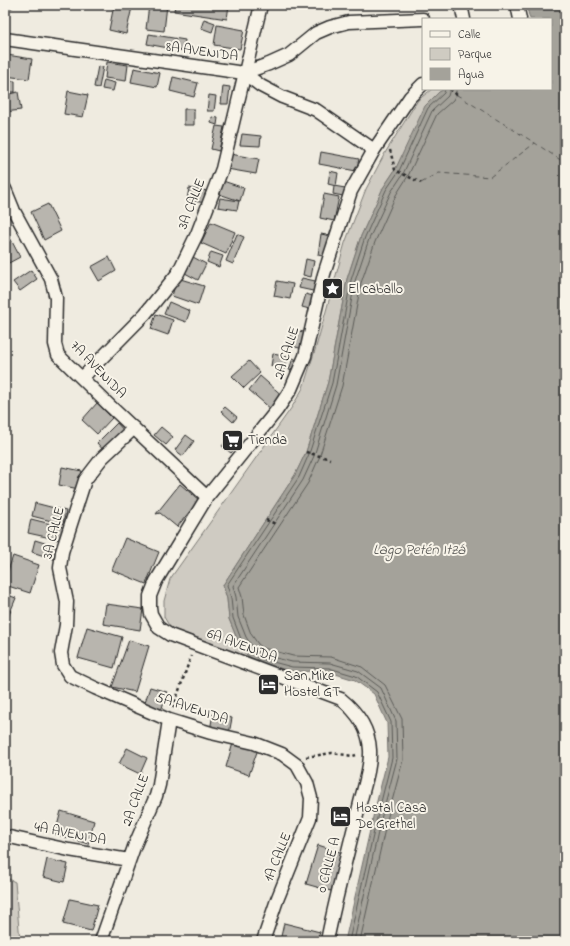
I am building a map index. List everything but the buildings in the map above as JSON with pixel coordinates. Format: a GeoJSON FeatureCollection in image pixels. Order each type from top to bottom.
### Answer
{"type":"FeatureCollection","features":[{"type":"Feature","properties":{"kind":"street","name":"3A CALLE"},"geometry":{"type":"LineString","coordinates":[[82,378],[146,314],[178,272],[197,234],[222,169],[261,5]]}},
{"type":"Feature","properties":{"kind":"street"},"geometry":{"type":"LineString","coordinates":[[460,5],[464,18]]}},
{"type":"Feature","properties":{"kind":"street"},"geometry":{"type":"LineString","coordinates":[[518,5],[520,18]]}},
{"type":"Feature","properties":{"kind":"street"},"geometry":{"type":"LineString","coordinates":[[244,73],[289,55],[316,33],[330,26],[349,22],[422,19]]}},
{"type":"Feature","properties":{"kind":"street","name":"8A AVENIDA"},"geometry":{"type":"LineString","coordinates":[[5,39],[244,73],[262,86],[282,97],[316,110],[374,150]]}},
{"type":"Feature","properties":{"kind":"street","name":"2A CALLE"},"geometry":{"type":"LineString","coordinates":[[151,614],[150,596],[156,581],[208,497],[277,410],[291,389],[304,356],[324,274],[350,191],[374,150],[410,97],[422,85]]}},
{"type":"Feature","properties":{"kind":"street","name":"7A AVENIDA"},"geometry":{"type":"LineString","coordinates":[[5,189],[14,211],[51,279],[56,298],[55,344],[58,355],[208,497]]}},
{"type":"Feature","properties":{"kind":"street","name":"3A CALLE"},"geometry":{"type":"LineString","coordinates":[[63,665],[61,653],[66,625],[67,602],[60,568],[62,552],[85,480],[102,458],[134,428]]}},
{"type":"Feature","properties":{"kind":"street","name":"6A AVENIDA"},"geometry":{"type":"LineString","coordinates":[[151,614],[158,628],[170,635],[341,699],[357,714],[364,727]]}},
{"type":"Feature","properties":{"kind":"street","name":"5A AVENIDA"},"geometry":{"type":"LineString","coordinates":[[63,665],[70,676],[169,720],[211,733],[254,743],[282,754],[297,765],[307,783]]}},
{"type":"Feature","properties":{"kind":"street","name":"2A CALLE"},"geometry":{"type":"LineString","coordinates":[[101,941],[129,860],[156,796],[169,720]]}},
{"type":"Feature","properties":{"kind":"street","name":"0 CALLE A"},"geometry":{"type":"LineString","coordinates":[[327,941],[334,901],[368,768],[370,751],[364,727]]}},
{"type":"Feature","properties":{"kind":"street","name":"1A CALLE"},"geometry":{"type":"LineString","coordinates":[[263,941],[276,900],[310,818],[311,798],[307,783]]}},
{"type":"Feature","properties":{"kind":"street","name":"4A AVENIDA"},"geometry":{"type":"LineString","coordinates":[[5,836],[69,850],[129,860]]}},
{"type":"Feature","properties":{"kind":"path"},"geometry":{"type":"LineString","coordinates":[[451,90],[457,95]]}},
{"type":"Feature","properties":{"kind":"path"},"geometry":{"type":"LineString","coordinates":[[395,170],[421,183]]}},
{"type":"Feature","properties":{"kind":"path"},"geometry":{"type":"LineString","coordinates":[[306,452],[330,459]]}},
{"type":"Feature","properties":{"kind":"path"},"geometry":{"type":"LineString","coordinates":[[266,520],[276,524]]}},
{"type":"Feature","properties":{"kind":"path"},"geometry":{"type":"LineString","coordinates":[[169,720],[195,644]]}},
{"type":"Feature","properties":{"kind":"path"},"geometry":{"type":"LineString","coordinates":[[297,765],[304,757],[332,753],[353,756],[370,751]]}},
{"type":"Feature","properties":{"kind":"green space"},"geometry":{"type":"Polygon","coordinates":[[[431,90],[443,90],[439,92],[395,170],[383,188],[361,236],[347,279],[328,382],[306,452],[295,475],[223,585],[227,599],[229,619],[238,641],[246,654],[256,662],[174,634],[164,617],[164,601],[170,579],[292,407],[303,388],[345,243],[366,189],[385,153],[418,100],[431,90]]]}},
{"type":"Feature","properties":{"kind":"green space"},"geometry":{"type":"Polygon","coordinates":[[[5,877],[15,882],[20,941],[5,941],[5,877]]]}},
{"type":"Feature","properties":{"kind":"water","name":"Lago Petén Itzá"},"geometry":{"type":"Polygon","coordinates":[[[526,5],[565,5],[565,941],[345,941],[388,757],[387,723],[374,694],[355,680],[329,672],[291,671],[256,662],[246,654],[238,641],[229,619],[227,599],[223,585],[295,475],[306,452],[328,382],[347,279],[361,236],[383,188],[395,170],[425,106],[443,90],[552,90],[552,18],[530,18],[526,5]]]}},
{"type":"Feature","properties":{"kind":"ferry route"},"geometry":{"type":"LineString","coordinates":[[457,95],[565,163]]}},
{"type":"Feature","properties":{"kind":"ferry route"},"geometry":{"type":"LineString","coordinates":[[421,183],[439,173],[490,177],[535,143]]}},
{"type":"Feature","properties":{"kind":"place","name":"El caballo"},"geometry":{"type":"Point","coordinates":[332,289]}},
{"type":"Feature","properties":{"kind":"place","name":"Tienda"},"geometry":{"type":"Point","coordinates":[232,440]}},
{"type":"Feature","properties":{"kind":"place","name":"San Mike Hostel GT"},"geometry":{"type":"Point","coordinates":[268,684]}},
{"type":"Feature","properties":{"kind":"place","name":"Hostal Casa De Grethel"},"geometry":{"type":"Point","coordinates":[340,816]}}]}
